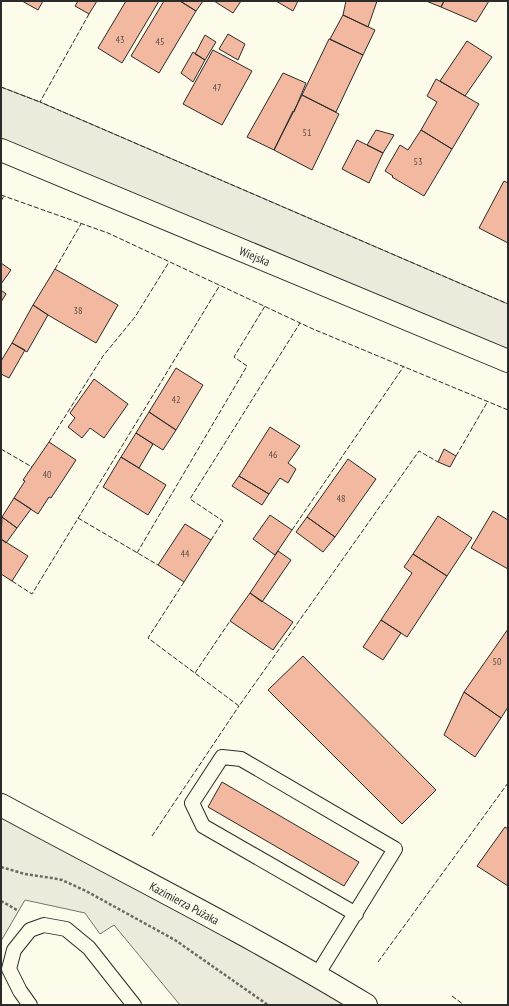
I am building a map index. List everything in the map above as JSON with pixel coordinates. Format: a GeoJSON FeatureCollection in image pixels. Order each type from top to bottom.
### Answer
{"type":"FeatureCollection","features":[{"type":"Feature","properties":{"kind":"street","name":"Wiejska"},"geometry":{"type":"LineString","coordinates":[[1,150],[508,361]]}},
{"type":"Feature","properties":{"kind":"street","name":"Kazimierza Pużaka"},"geometry":{"type":"LineString","coordinates":[[1,805],[317,975],[366,1005]]}},
{"type":"Feature","properties":{"kind":"lane"},"geometry":{"type":"LineString","coordinates":[[317,975],[356,914],[395,849],[241,759],[222,757],[192,803],[203,826],[356,914]]}},
{"type":"Feature","properties":{"kind":"lane"},"geometry":{"type":"LineString","coordinates":[[30,1005],[20,991],[9,969],[14,950],[30,930],[44,925],[66,929],[89,948],[134,1005]]}},
{"type":"Feature","properties":{"kind":"path"},"geometry":{"type":"LineString","coordinates":[[1,867],[25,874],[62,880],[86,891],[175,940],[268,1005]]}},
{"type":"Feature","properties":{"kind":"shaded area"},"geometry":{"type":"Polygon","coordinates":[[[1,87],[40,102],[508,304],[508,361],[1,150],[1,87]]]}},
{"type":"Feature","properties":{"kind":"shaded area"},"geometry":{"type":"Polygon","coordinates":[[[1,805],[366,1005],[180,1005],[114,925],[100,934],[85,913],[25,900],[1,941],[1,805]]]}},
{"type":"Feature","properties":{"kind":"building"},"geometry":{"type":"Polygon","coordinates":[[[22,1],[43,1],[38,10],[22,1]]]}},
{"type":"Feature","properties":{"kind":"building"},"geometry":{"type":"Polygon","coordinates":[[[78,1],[97,1],[89,14],[75,6],[78,1]]]}},
{"type":"Feature","properties":{"kind":"building"},"geometry":{"type":"Polygon","coordinates":[[[126,1],[159,1],[122,63],[98,48],[126,1]]]}},
{"type":"Feature","properties":{"kind":"building"},"geometry":{"type":"Polygon","coordinates":[[[164,1],[180,1],[196,11],[159,73],[131,56],[164,1]]]}},
{"type":"Feature","properties":{"kind":"building"},"geometry":{"type":"Polygon","coordinates":[[[180,1],[203,1],[196,11],[180,1]]]}},
{"type":"Feature","properties":{"kind":"building"},"geometry":{"type":"Polygon","coordinates":[[[214,1],[241,1],[233,13],[214,1]]]}},
{"type":"Feature","properties":{"kind":"building"},"geometry":{"type":"Polygon","coordinates":[[[276,1],[298,1],[293,11],[276,1]]]}},
{"type":"Feature","properties":{"kind":"building"},"geometry":{"type":"Polygon","coordinates":[[[346,1],[377,1],[368,27],[343,15],[346,1]]]}},
{"type":"Feature","properties":{"kind":"building"},"geometry":{"type":"Polygon","coordinates":[[[426,1],[444,1],[441,7],[426,1]]]}},
{"type":"Feature","properties":{"kind":"building"},"geometry":{"type":"Polygon","coordinates":[[[444,1],[489,1],[476,22],[441,7],[444,1]]]}},
{"type":"Feature","properties":{"kind":"building"},"geometry":{"type":"Polygon","coordinates":[[[343,15],[375,30],[363,55],[330,39],[343,15]]]}},
{"type":"Feature","properties":{"kind":"building"},"geometry":{"type":"Polygon","coordinates":[[[228,34],[245,44],[238,60],[219,49],[228,34]]]}},
{"type":"Feature","properties":{"kind":"building"},"geometry":{"type":"Polygon","coordinates":[[[205,35],[216,42],[205,60],[195,54],[205,35]]]}},
{"type":"Feature","properties":{"kind":"building"},"geometry":{"type":"Polygon","coordinates":[[[329,39],[363,55],[336,112],[302,95],[329,39]]]}},
{"type":"Feature","properties":{"kind":"building"},"geometry":{"type":"Polygon","coordinates":[[[467,41],[492,57],[465,96],[440,81],[467,41]]]}},
{"type":"Feature","properties":{"kind":"building"},"geometry":{"type":"Polygon","coordinates":[[[213,50],[252,71],[222,125],[183,104],[213,50]]]}},
{"type":"Feature","properties":{"kind":"building"},"geometry":{"type":"Polygon","coordinates":[[[193,52],[205,60],[193,82],[181,73],[193,52]]]}},
{"type":"Feature","properties":{"kind":"building"},"geometry":{"type":"Polygon","coordinates":[[[283,73],[306,83],[294,112],[293,111],[274,150],[247,137],[283,73]]]}},
{"type":"Feature","properties":{"kind":"building"},"geometry":{"type":"Polygon","coordinates":[[[436,79],[479,104],[452,149],[421,130],[437,102],[427,96],[436,79]]]}},
{"type":"Feature","properties":{"kind":"building"},"geometry":{"type":"Polygon","coordinates":[[[302,95],[339,114],[312,170],[274,150],[302,95]]]}},
{"type":"Feature","properties":{"kind":"building"},"geometry":{"type":"Polygon","coordinates":[[[376,130],[394,135],[383,153],[367,145],[376,130]]]}},
{"type":"Feature","properties":{"kind":"building"},"geometry":{"type":"Polygon","coordinates":[[[421,130],[452,149],[424,196],[392,177],[393,176],[385,171],[400,145],[408,150],[421,130]]]}},
{"type":"Feature","properties":{"kind":"building"},"geometry":{"type":"Polygon","coordinates":[[[357,140],[383,153],[369,183],[342,169],[357,140]]]}},
{"type":"Feature","properties":{"kind":"building"},"geometry":{"type":"Polygon","coordinates":[[[504,181],[508,183],[508,243],[479,228],[504,181]]]}},
{"type":"Feature","properties":{"kind":"building"},"geometry":{"type":"Polygon","coordinates":[[[1,263],[11,270],[1,284],[1,263]]]}},
{"type":"Feature","properties":{"kind":"building"},"geometry":{"type":"Polygon","coordinates":[[[55,269],[118,305],[96,343],[33,305],[55,269]]]}},
{"type":"Feature","properties":{"kind":"building"},"geometry":{"type":"Polygon","coordinates":[[[1,290],[6,294],[1,302],[1,290]]]}},
{"type":"Feature","properties":{"kind":"building"},"geometry":{"type":"Polygon","coordinates":[[[33,305],[48,315],[27,352],[12,343],[33,305]]]}},
{"type":"Feature","properties":{"kind":"building"},"geometry":{"type":"Polygon","coordinates":[[[12,343],[25,350],[9,378],[1,374],[1,361],[12,343]]]}},
{"type":"Feature","properties":{"kind":"building"},"geometry":{"type":"Polygon","coordinates":[[[176,368],[203,385],[176,430],[149,412],[176,368]]]}},
{"type":"Feature","properties":{"kind":"building"},"geometry":{"type":"Polygon","coordinates":[[[94,379],[128,404],[104,438],[90,428],[82,438],[68,427],[75,418],[70,413],[94,379]]]}},
{"type":"Feature","properties":{"kind":"building"},"geometry":{"type":"Polygon","coordinates":[[[149,412],[176,430],[163,450],[136,433],[149,412]]]}},
{"type":"Feature","properties":{"kind":"building"},"geometry":{"type":"Polygon","coordinates":[[[270,427],[300,446],[288,463],[296,469],[288,483],[280,478],[269,494],[239,476],[270,427]]]}},
{"type":"Feature","properties":{"kind":"building"},"geometry":{"type":"Polygon","coordinates":[[[136,433],[153,444],[139,468],[121,457],[136,433]]]}},
{"type":"Feature","properties":{"kind":"building"},"geometry":{"type":"Polygon","coordinates":[[[49,442],[76,460],[51,498],[49,497],[38,514],[14,498],[25,481],[23,480],[49,442]]]}},
{"type":"Feature","properties":{"kind":"building"},"geometry":{"type":"Polygon","coordinates":[[[444,449],[456,456],[450,467],[438,462],[444,449]]]}},
{"type":"Feature","properties":{"kind":"building"},"geometry":{"type":"Polygon","coordinates":[[[121,457],[166,485],[148,515],[103,487],[121,457]]]}},
{"type":"Feature","properties":{"kind":"building"},"geometry":{"type":"Polygon","coordinates":[[[348,459],[376,479],[335,537],[307,517],[348,459]]]}},
{"type":"Feature","properties":{"kind":"building"},"geometry":{"type":"Polygon","coordinates":[[[239,476],[269,494],[262,505],[232,486],[239,476]]]}},
{"type":"Feature","properties":{"kind":"building"},"geometry":{"type":"Polygon","coordinates":[[[14,498],[31,509],[17,528],[2,517],[14,498]]]}},
{"type":"Feature","properties":{"kind":"building"},"geometry":{"type":"Polygon","coordinates":[[[493,511],[508,520],[508,569],[471,548],[493,511]]]}},
{"type":"Feature","properties":{"kind":"building"},"geometry":{"type":"Polygon","coordinates":[[[270,515],[292,530],[275,555],[253,539],[270,515]]]}},
{"type":"Feature","properties":{"kind":"building"},"geometry":{"type":"Polygon","coordinates":[[[438,516],[472,538],[447,576],[413,554],[438,516]]]}},
{"type":"Feature","properties":{"kind":"building"},"geometry":{"type":"Polygon","coordinates":[[[2,517],[17,528],[6,543],[1,539],[2,517]]]}},
{"type":"Feature","properties":{"kind":"building"},"geometry":{"type":"Polygon","coordinates":[[[307,517],[335,537],[323,552],[296,532],[307,517]]]}},
{"type":"Feature","properties":{"kind":"building"},"geometry":{"type":"Polygon","coordinates":[[[185,524],[211,540],[184,582],[158,565],[185,524]]]}},
{"type":"Feature","properties":{"kind":"building"},"geometry":{"type":"Polygon","coordinates":[[[1,539],[28,556],[12,581],[1,574],[1,539]]]}},
{"type":"Feature","properties":{"kind":"building"},"geometry":{"type":"Polygon","coordinates":[[[278,551],[291,560],[262,602],[250,593],[278,551]]]}},
{"type":"Feature","properties":{"kind":"building"},"geometry":{"type":"Polygon","coordinates":[[[413,554],[447,576],[407,637],[381,620],[412,573],[404,567],[413,554]]]}},
{"type":"Feature","properties":{"kind":"building"},"geometry":{"type":"Polygon","coordinates":[[[250,593],[293,622],[273,650],[230,621],[250,593]]]}},
{"type":"Feature","properties":{"kind":"building"},"geometry":{"type":"Polygon","coordinates":[[[381,620],[401,633],[383,660],[363,647],[381,620]]]}},
{"type":"Feature","properties":{"kind":"building"},"geometry":{"type":"Polygon","coordinates":[[[508,629],[508,707],[501,718],[464,692],[508,629]]]}},
{"type":"Feature","properties":{"kind":"building"},"geometry":{"type":"Polygon","coordinates":[[[303,656],[436,790],[402,824],[268,690],[303,656]]]}},
{"type":"Feature","properties":{"kind":"building"},"geometry":{"type":"Polygon","coordinates":[[[464,692],[501,718],[475,757],[444,735],[464,692]]]}},
{"type":"Feature","properties":{"kind":"building"},"geometry":{"type":"Polygon","coordinates":[[[222,782],[359,862],[344,886],[208,807],[222,782]]]}},
{"type":"Feature","properties":{"kind":"building"},"geometry":{"type":"Polygon","coordinates":[[[505,827],[508,829],[508,886],[477,866],[505,827]]]}},
{"type":"Feature","properties":{"kind":"fence"},"geometry":{"type":"LineString","coordinates":[[89,14],[40,102],[508,304]]}},
{"type":"Feature","properties":{"kind":"fence"},"geometry":{"type":"LineString","coordinates":[[1,87],[40,102]]}},
{"type":"Feature","properties":{"kind":"fence"},"geometry":{"type":"LineString","coordinates":[[1,195],[108,233],[313,329],[508,410]]}},
{"type":"Feature","properties":{"kind":"fence"},"geometry":{"type":"LineString","coordinates":[[1,201],[4,196]]}},
{"type":"Feature","properties":{"kind":"fence"},"geometry":{"type":"LineString","coordinates":[[55,269],[81,224]]}},
{"type":"Feature","properties":{"kind":"fence"},"geometry":{"type":"LineString","coordinates":[[49,442],[103,356],[135,317],[169,262]]}},
{"type":"Feature","properties":{"kind":"fence"},"geometry":{"type":"LineString","coordinates":[[12,581],[32,594],[220,285]]}},
{"type":"Feature","properties":{"kind":"fence"},"geometry":{"type":"LineString","coordinates":[[137,553],[247,366],[234,357],[265,306]]}},
{"type":"Feature","properties":{"kind":"fence"},"geometry":{"type":"LineString","coordinates":[[211,540],[223,521],[190,499],[300,323]]}},
{"type":"Feature","properties":{"kind":"fence"},"geometry":{"type":"LineString","coordinates":[[292,530],[404,366]]}},
{"type":"Feature","properties":{"kind":"fence"},"geometry":{"type":"LineString","coordinates":[[456,456],[488,401]]}},
{"type":"Feature","properties":{"kind":"fence"},"geometry":{"type":"LineString","coordinates":[[1,449],[32,467]]}},
{"type":"Feature","properties":{"kind":"fence"},"geometry":{"type":"LineString","coordinates":[[184,582],[148,638],[239,706],[419,451],[438,462]]}},
{"type":"Feature","properties":{"kind":"fence"},"geometry":{"type":"LineString","coordinates":[[78,518],[158,565]]}},
{"type":"Feature","properties":{"kind":"fence"},"geometry":{"type":"LineString","coordinates":[[195,673],[230,621]]}},
{"type":"Feature","properties":{"kind":"fence"},"geometry":{"type":"LineString","coordinates":[[152,836],[239,706]]}},
{"type":"Feature","properties":{"kind":"fence"},"geometry":{"type":"LineString","coordinates":[[378,962],[508,783]]}},
{"type":"Feature","properties":{"kind":"fence"},"geometry":{"type":"LineString","coordinates":[[452,996],[464,1005]]}}]}
